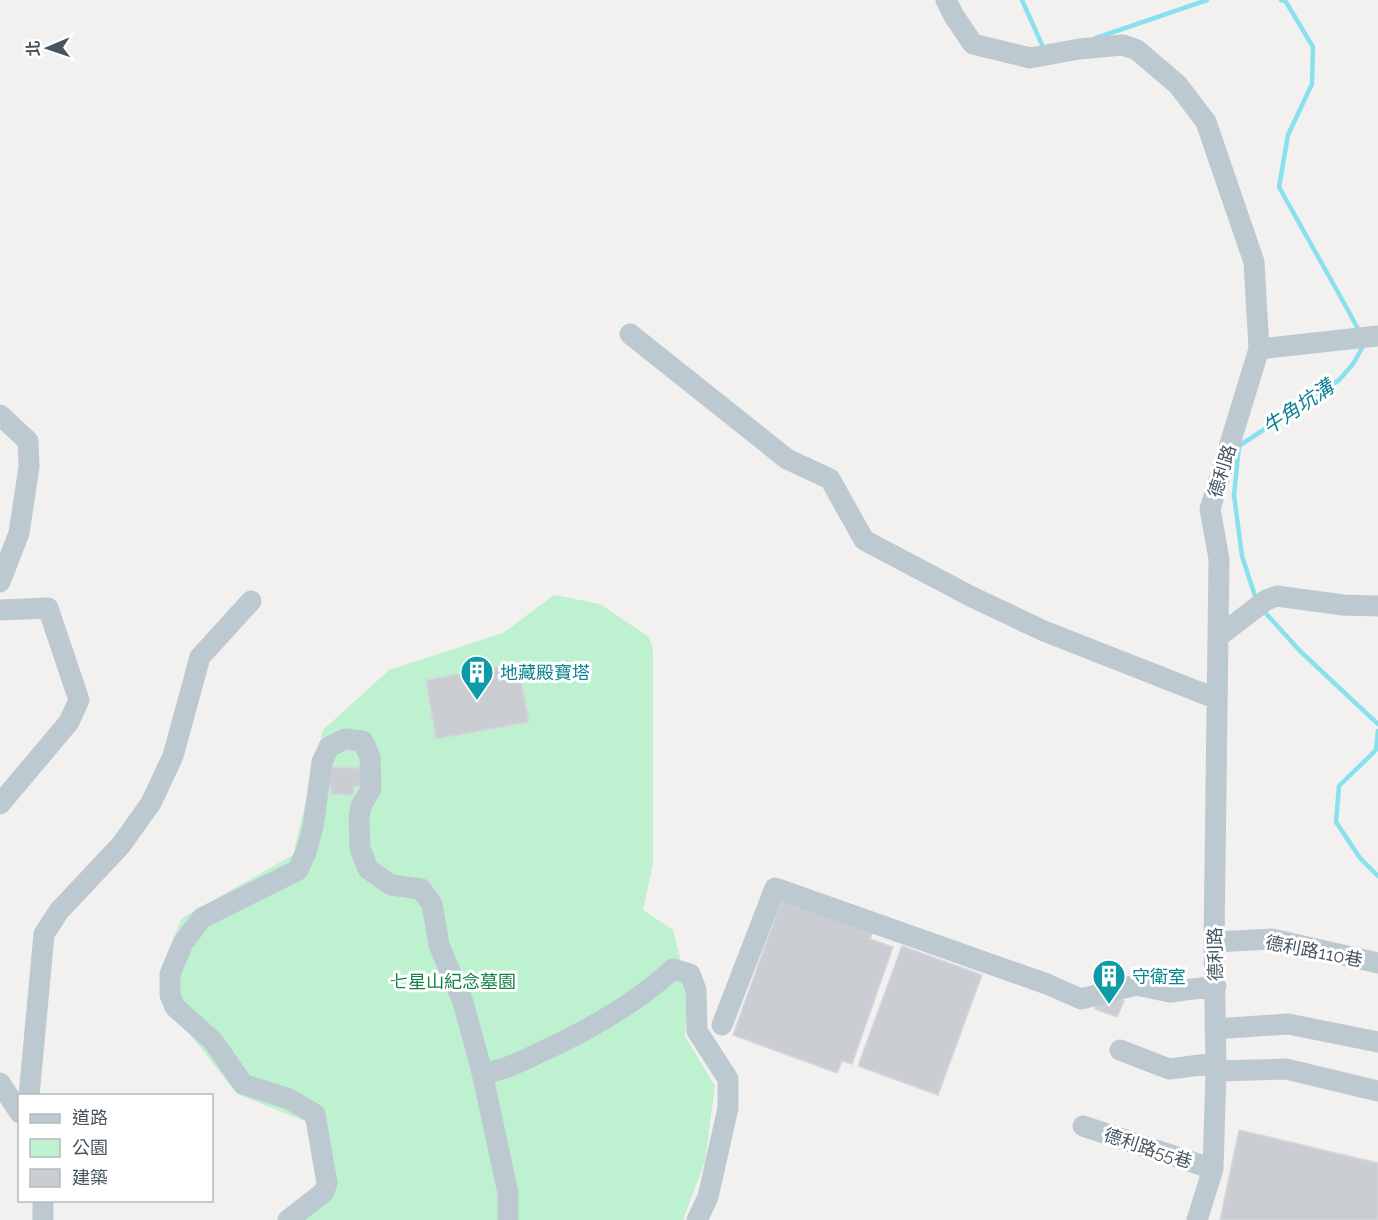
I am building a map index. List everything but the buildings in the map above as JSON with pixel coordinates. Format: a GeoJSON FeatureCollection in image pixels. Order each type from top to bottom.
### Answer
{"type":"FeatureCollection","features":[{"type":"Feature","properties":{"kind":"street","name":"德利路"},"geometry":{"type":"LineString","coordinates":[[946,0],[973,44],[1029,58],[1078,49],[1123,45],[1137,50],[1178,85],[1206,122],[1254,262],[1259,349],[1210,509],[1219,559],[1214,942],[1216,1067],[1214,1169],[1197,1220]]}},
{"type":"Feature","properties":{"kind":"street"},"geometry":{"type":"LineString","coordinates":[[630,334],[787,459],[830,479],[864,540],[972,597],[1044,631],[1217,699]]}},
{"type":"Feature","properties":{"kind":"street"},"geometry":{"type":"LineString","coordinates":[[1259,349],[1366,337]]}},
{"type":"Feature","properties":{"kind":"street"},"geometry":{"type":"LineString","coordinates":[[0,415],[28,441],[29,468],[19,533],[0,582]]}},
{"type":"Feature","properties":{"kind":"street"},"geometry":{"type":"LineString","coordinates":[[1218,637],[1261,604],[1278,596],[1343,605],[1378,606]]}},
{"type":"Feature","properties":{"kind":"street"},"geometry":{"type":"LineString","coordinates":[[29,1094],[44,934],[59,911],[121,845],[151,803],[172,756],[200,657],[251,601]]}},
{"type":"Feature","properties":{"kind":"street"},"geometry":{"type":"LineString","coordinates":[[0,609],[48,608],[79,700],[69,722],[0,804]]}},
{"type":"Feature","properties":{"kind":"street"},"geometry":{"type":"LineString","coordinates":[[288,1220],[324,1192],[327,1183],[315,1114],[289,1099],[243,1084],[213,1041],[175,1007],[171,995],[170,974],[183,943],[201,918],[298,870],[313,827],[322,762],[329,747],[345,739],[363,741],[370,757],[371,789],[361,806],[359,819],[360,848],[368,869],[391,885],[421,889],[432,904],[439,945],[463,1002],[482,1073],[508,1193],[508,1220]]}},
{"type":"Feature","properties":{"kind":"street"},"geometry":{"type":"LineString","coordinates":[[722,1025],[775,888],[1081,999],[1136,985],[1170,992],[1216,986]]}},
{"type":"Feature","properties":{"kind":"street","name":"德利路110巷"},"geometry":{"type":"LineString","coordinates":[[1214,942],[1272,939],[1378,963]]}},
{"type":"Feature","properties":{"kind":"street"},"geometry":{"type":"LineString","coordinates":[[482,1073],[499,1071],[581,1034],[651,989],[673,969],[690,974],[696,990],[697,1031],[728,1079],[728,1108],[708,1197],[697,1220]]}},
{"type":"Feature","properties":{"kind":"street"},"geometry":{"type":"LineString","coordinates":[[1215,1029],[1288,1024],[1378,1042]]}},
{"type":"Feature","properties":{"kind":"street"},"geometry":{"type":"LineString","coordinates":[[1120,1050],[1169,1069],[1216,1067],[1286,1069],[1378,1091]]}},
{"type":"Feature","properties":{"kind":"street"},"geometry":{"type":"LineString","coordinates":[[0,1083],[18,1110]]}},
{"type":"Feature","properties":{"kind":"street","name":"德利路55巷"},"geometry":{"type":"LineString","coordinates":[[1083,1126],[1214,1169]]}},
{"type":"Feature","properties":{"kind":"street"},"geometry":{"type":"LineString","coordinates":[[43,1202],[43,1220]]}},
{"type":"Feature","properties":{"kind":"green space","name":"七星山紀念墓園"},"geometry":{"type":"Polygon","coordinates":[[[554,595],[600,604],[649,637],[653,650],[653,864],[643,910],[673,930],[688,988],[685,1036],[715,1086],[705,1161],[683,1220],[278,1220],[318,1190],[307,1122],[237,1094],[166,1004],[161,969],[182,918],[293,855],[323,730],[389,670],[503,633],[554,595]]]}},
{"type":"Feature","properties":{"kind":"waterway","name":"牛角坑溝"},"geometry":{"type":"LineString","coordinates":[[1022,0],[1043,47],[1046,47]]}},
{"type":"Feature","properties":{"kind":"waterway","name":"牛角坑溝"},"geometry":{"type":"LineString","coordinates":[[1096,38],[1207,0]]}},
{"type":"Feature","properties":{"kind":"waterway","name":"牛角坑溝"},"geometry":{"type":"LineString","coordinates":[[1281,0],[1286,2],[1313,47],[1312,84],[1288,135],[1279,187],[1359,331]]}},
{"type":"Feature","properties":{"kind":"waterway","name":"牛角坑溝"},"geometry":{"type":"LineString","coordinates":[[1256,599],[1242,556],[1234,495],[1239,446],[1339,380],[1353,364],[1362,348],[1361,343]]}},
{"type":"Feature","properties":{"kind":"waterway","name":"牛角坑溝"},"geometry":{"type":"LineString","coordinates":[[1262,609],[1300,651],[1378,724]]}},
{"type":"Feature","properties":{"kind":"waterway","name":"牛角坑溝"},"geometry":{"type":"LineString","coordinates":[[1378,731],[1376,750],[1339,786],[1336,822],[1360,858],[1378,876]]}},
{"type":"Feature","properties":{"kind":"place","name":"地藏殿寶塔"},"geometry":{"type":"Point","coordinates":[477,701]}},
{"type":"Feature","properties":{"kind":"place","name":"守衛室"},"geometry":{"type":"Point","coordinates":[1109,1005]}}]}
